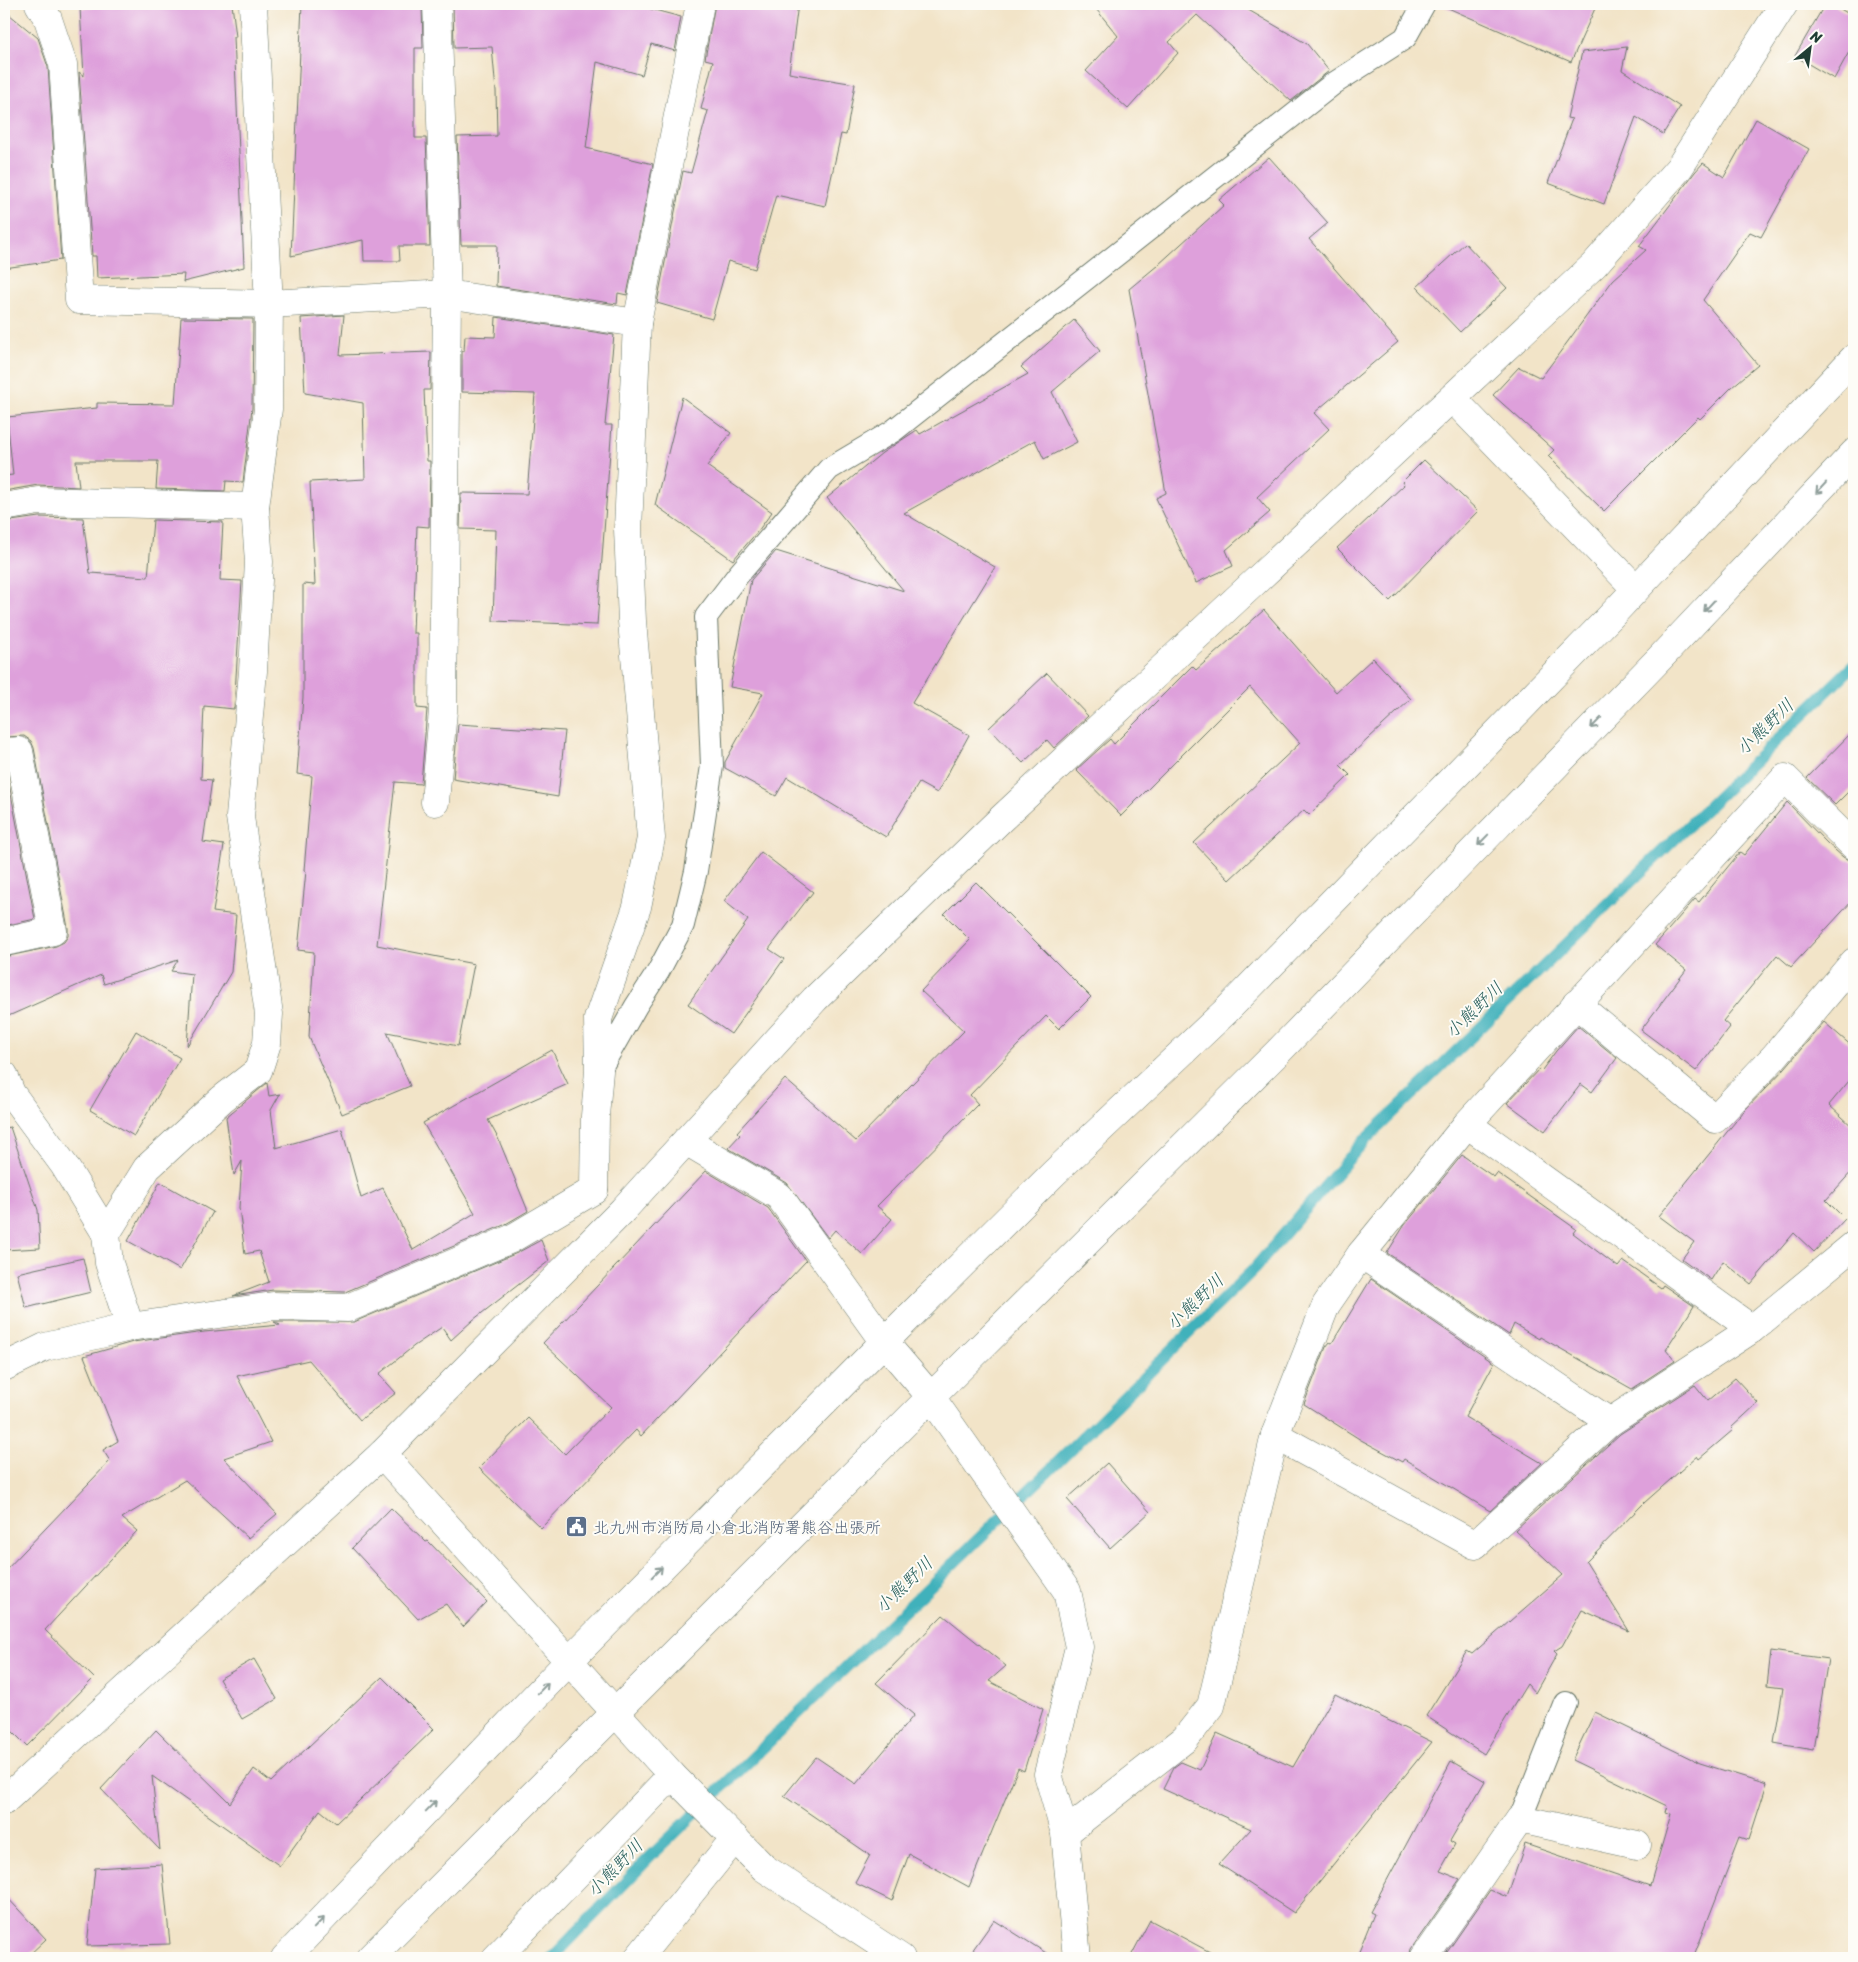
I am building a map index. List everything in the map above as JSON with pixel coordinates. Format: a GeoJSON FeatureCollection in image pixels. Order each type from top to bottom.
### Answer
{"type":"FeatureCollection","features":[{"type":"Feature","properties":{"kind":"street"},"geometry":{"type":"LineString","coordinates":[[39,4],[48,19],[63,64],[79,300],[269,304],[446,294],[637,323]]}},
{"type":"Feature","properties":{"kind":"street"},"geometry":{"type":"LineString","coordinates":[[106,1234],[147,1168],[222,1099],[258,1070],[267,1043],[269,1014],[240,817],[254,671],[259,562],[255,507],[268,409],[269,304],[253,4]]}},
{"type":"Feature","properties":{"kind":"street"},"geometry":{"type":"LineString","coordinates":[[435,802],[443,711],[446,294],[437,4]]}},
{"type":"Feature","properties":{"kind":"street"},"geometry":{"type":"LineString","coordinates":[[594,1190],[594,1116],[599,1071],[598,1019],[637,907],[651,838],[632,621],[628,529],[637,323],[700,4]]}},
{"type":"Feature","properties":{"kind":"street"},"geometry":{"type":"LineString","coordinates":[[4,1801],[382,1454],[623,1210],[816,999],[1000,820],[1453,399],[1594,265],[1679,168],[1784,4]]}},
{"type":"Feature","properties":{"kind":"street"},"geometry":{"type":"LineString","coordinates":[[285,1958],[569,1661],[884,1342],[1054,1173],[1226,1011],[1636,589],[1854,358]]}},
{"type":"Feature","properties":{"kind":"street"},"geometry":{"type":"LineString","coordinates":[[1453,399],[1636,589]]}},
{"type":"Feature","properties":{"kind":"street"},"geometry":{"type":"LineString","coordinates":[[370,1958],[931,1396],[1278,1052],[1661,657],[1854,453]]}},
{"type":"Feature","properties":{"kind":"street"},"geometry":{"type":"LineString","coordinates":[[4,507],[38,501],[255,507]]}},
{"type":"Feature","properties":{"kind":"street"},"geometry":{"type":"LineString","coordinates":[[4,753],[19,751],[53,931],[4,942]]}},
{"type":"Feature","properties":{"kind":"street"},"geometry":{"type":"LineString","coordinates":[[1065,1834],[1185,1739],[1211,1706],[1275,1435],[1326,1305],[1361,1254],[1467,1124],[1785,778],[1854,846]]}},
{"type":"Feature","properties":{"kind":"street"},"geometry":{"type":"LineString","coordinates":[[1576,1004],[1715,1119],[1774,1057],[1854,962]]}},
{"type":"Feature","properties":{"kind":"street"},"geometry":{"type":"LineString","coordinates":[[4,1075],[11,1093],[64,1165],[106,1234],[109,1263],[130,1327]]}},
{"type":"Feature","properties":{"kind":"street"},"geometry":{"type":"LineString","coordinates":[[1467,1124],[1752,1329]]}},
{"type":"Feature","properties":{"kind":"street"},"geometry":{"type":"LineString","coordinates":[[686,1141],[779,1196],[884,1342],[931,1396],[1067,1591],[1079,1647],[1048,1774],[1065,1834],[1077,1958]]}},
{"type":"Feature","properties":{"kind":"street"},"geometry":{"type":"LineString","coordinates":[[594,1190],[623,1210]]}},
{"type":"Feature","properties":{"kind":"street"},"geometry":{"type":"LineString","coordinates":[[4,1367],[45,1347],[130,1327],[274,1306],[348,1308],[510,1239],[594,1190]]}},
{"type":"Feature","properties":{"kind":"street"},"geometry":{"type":"LineString","coordinates":[[1275,1435],[1475,1546],[1610,1422],[1752,1329],[1854,1245]]}},
{"type":"Feature","properties":{"kind":"street"},"geometry":{"type":"LineString","coordinates":[[1361,1254],[1610,1422]]}},
{"type":"Feature","properties":{"kind":"street"},"geometry":{"type":"LineString","coordinates":[[382,1454],[672,1774],[764,1868],[901,1958]]}},
{"type":"Feature","properties":{"kind":"street"},"geometry":{"type":"LineString","coordinates":[[496,1958],[672,1774]]}},
{"type":"Feature","properties":{"kind":"street"},"geometry":{"type":"LineString","coordinates":[[1424,1958],[1520,1819],[1637,1845]]}},
{"type":"Feature","properties":{"kind":"street"},"geometry":{"type":"LineString","coordinates":[[638,1958],[735,1838]]}},
{"type":"Feature","properties":{"kind":"lane"},"geometry":{"type":"LineString","coordinates":[[599,1071],[658,972],[683,925],[696,871],[712,766],[706,617],[738,575],[829,469],[893,431],[1333,84],[1405,38],[1424,4]]}},
{"type":"Feature","properties":{"kind":"lane"},"geometry":{"type":"LineString","coordinates":[[1520,1819],[1566,1703]]}},
{"type":"Feature","properties":{"kind":"building"},"geometry":{"type":"Polygon","coordinates":[[[92,4],[232,4],[236,37],[234,37],[244,267],[183,282],[184,274],[97,278],[96,256],[92,256],[79,72],[84,76],[80,8],[93,8],[92,4]]]}},
{"type":"Feature","properties":{"kind":"building"},"geometry":{"type":"Polygon","coordinates":[[[302,4],[422,4],[423,48],[415,48],[415,138],[426,138],[430,246],[399,246],[400,261],[364,261],[363,240],[291,256],[302,4]]]}},
{"type":"Feature","properties":{"kind":"building"},"geometry":{"type":"Polygon","coordinates":[[[453,4],[632,4],[681,17],[675,51],[651,44],[642,75],[597,62],[586,148],[653,164],[627,295],[618,293],[617,304],[496,286],[497,245],[461,245],[457,137],[497,136],[496,91],[492,47],[454,48],[453,4]]]}},
{"type":"Feature","properties":{"kind":"building"},"geometry":{"type":"Polygon","coordinates":[[[715,4],[798,4],[789,73],[855,84],[846,135],[841,134],[825,206],[776,195],[755,269],[728,261],[712,319],[657,303],[683,171],[691,173],[708,111],[701,109],[713,61],[705,59],[715,4]]]}},
{"type":"Feature","properties":{"kind":"building"},"geometry":{"type":"Polygon","coordinates":[[[1092,4],[1238,4],[1307,44],[1329,71],[1291,101],[1197,15],[1169,42],[1178,53],[1128,109],[1086,71],[1118,36],[1092,4]]]}},
{"type":"Feature","properties":{"kind":"building"},"geometry":{"type":"Polygon","coordinates":[[[1439,4],[1597,4],[1571,62],[1439,4]]]}},
{"type":"Feature","properties":{"kind":"building"},"geometry":{"type":"Polygon","coordinates":[[[1825,4],[1832,4],[1854,17],[1854,43],[1834,79],[1795,56],[1825,4]]]}},
{"type":"Feature","properties":{"kind":"building"},"geometry":{"type":"Polygon","coordinates":[[[4,10],[38,38],[48,67],[61,260],[4,268],[4,10]]]}},
{"type":"Feature","properties":{"kind":"building"},"geometry":{"type":"Polygon","coordinates":[[[1627,47],[1622,70],[1680,107],[1663,134],[1636,117],[1604,204],[1548,183],[1572,119],[1567,118],[1582,52],[1627,47]]]}},
{"type":"Feature","properties":{"kind":"building"},"geometry":{"type":"Polygon","coordinates":[[[1756,119],[1809,149],[1761,237],[1750,232],[1703,300],[1758,365],[1732,387],[1700,419],[1698,417],[1604,511],[1548,456],[1554,450],[1493,395],[1519,367],[1541,378],[1613,280],[1646,250],[1639,246],[1695,172],[1703,163],[1724,177],[1756,119]]]}},
{"type":"Feature","properties":{"kind":"building"},"geometry":{"type":"Polygon","coordinates":[[[1269,157],[1328,223],[1309,239],[1398,342],[1314,413],[1329,429],[1257,497],[1270,512],[1226,550],[1233,566],[1196,583],[1156,498],[1166,493],[1129,289],[1224,205],[1219,200],[1269,157]]]}},
{"type":"Feature","properties":{"kind":"building"},"geometry":{"type":"Polygon","coordinates":[[[1465,243],[1507,288],[1460,332],[1417,287],[1465,243]]]}},
{"type":"Feature","properties":{"kind":"building"},"geometry":{"type":"Polygon","coordinates":[[[344,315],[340,355],[431,352],[430,390],[424,390],[427,461],[430,461],[429,527],[417,526],[413,633],[417,633],[417,708],[427,709],[421,784],[395,782],[377,945],[474,964],[458,1046],[387,1032],[410,1086],[342,1114],[309,1037],[314,952],[298,950],[306,871],[304,870],[312,776],[297,774],[303,697],[303,584],[315,585],[310,482],[365,479],[363,403],[305,393],[301,318],[344,315]]]}},
{"type":"Feature","properties":{"kind":"building"},"geometry":{"type":"Polygon","coordinates":[[[496,317],[614,335],[605,425],[612,425],[597,625],[493,621],[496,530],[460,529],[461,493],[527,494],[535,394],[462,392],[462,351],[464,351],[465,336],[495,337],[496,317]]]}},
{"type":"Feature","properties":{"kind":"building"},"geometry":{"type":"Polygon","coordinates":[[[181,318],[253,319],[252,408],[243,482],[226,481],[225,491],[156,489],[158,461],[76,461],[79,487],[38,485],[4,491],[4,476],[13,475],[7,417],[97,408],[97,403],[175,404],[181,318]]]}},
{"type":"Feature","properties":{"kind":"building"},"geometry":{"type":"Polygon","coordinates":[[[1074,320],[1100,351],[1052,392],[1077,442],[1044,459],[1035,440],[904,513],[995,567],[912,703],[969,735],[937,793],[919,783],[886,837],[787,777],[776,796],[725,768],[725,762],[763,693],[730,687],[751,580],[776,551],[904,591],[827,498],[882,453],[917,430],[920,434],[1028,374],[1021,367],[1074,320]]]}},
{"type":"Feature","properties":{"kind":"building"},"geometry":{"type":"Polygon","coordinates":[[[682,397],[731,433],[707,466],[772,512],[733,560],[655,505],[682,397]]]}},
{"type":"Feature","properties":{"kind":"building"},"geometry":{"type":"Polygon","coordinates":[[[1424,460],[1478,511],[1390,601],[1337,548],[1404,485],[1402,482],[1424,460]]]}},
{"type":"Feature","properties":{"kind":"building"},"geometry":{"type":"Polygon","coordinates":[[[39,517],[83,518],[90,573],[148,577],[153,520],[223,522],[220,580],[242,581],[234,709],[204,706],[201,779],[212,780],[203,842],[224,845],[213,912],[236,915],[231,972],[187,1046],[192,974],[171,971],[178,960],[104,984],[101,975],[4,1018],[4,957],[56,946],[64,942],[68,936],[34,748],[31,741],[24,736],[4,737],[4,522],[39,517]]]}},
{"type":"Feature","properties":{"kind":"building"},"geometry":{"type":"Polygon","coordinates":[[[1264,610],[1336,692],[1373,658],[1411,699],[1340,765],[1350,775],[1309,815],[1304,810],[1229,880],[1194,843],[1300,743],[1250,687],[1121,816],[1076,770],[1110,739],[1114,744],[1192,666],[1196,670],[1264,610]]]}},
{"type":"Feature","properties":{"kind":"building"},"geometry":{"type":"Polygon","coordinates":[[[1047,673],[1088,716],[1054,748],[1047,740],[1023,763],[989,728],[1047,673]]]}},
{"type":"Feature","properties":{"kind":"building"},"geometry":{"type":"Polygon","coordinates":[[[458,724],[565,731],[558,797],[453,779],[458,724]]]}},
{"type":"Feature","properties":{"kind":"building"},"geometry":{"type":"Polygon","coordinates":[[[1854,730],[1854,786],[1835,805],[1807,778],[1854,730]]]}},
{"type":"Feature","properties":{"kind":"building"},"geometry":{"type":"Polygon","coordinates":[[[4,768],[6,768],[35,919],[4,926],[4,768]]]}},
{"type":"Feature","properties":{"kind":"building"},"geometry":{"type":"Polygon","coordinates":[[[1787,802],[1827,843],[1843,857],[1854,863],[1854,899],[1791,967],[1777,955],[1723,1021],[1730,1027],[1696,1071],[1641,1030],[1686,970],[1655,945],[1695,899],[1699,902],[1740,852],[1744,855],[1787,802]]]}},
{"type":"Feature","properties":{"kind":"building"},"geometry":{"type":"Polygon","coordinates":[[[761,852],[813,892],[769,949],[784,959],[731,1034],[688,1004],[748,920],[724,901],[761,852]]]}},
{"type":"Feature","properties":{"kind":"building"},"geometry":{"type":"Polygon","coordinates":[[[976,882],[1091,997],[1059,1029],[1046,1016],[970,1095],[978,1104],[877,1206],[892,1219],[862,1254],[835,1230],[828,1238],[787,1183],[728,1148],[740,1135],[737,1132],[785,1079],[856,1141],[964,1031],[921,991],[970,940],[944,914],[976,882]]]}},
{"type":"Feature","properties":{"kind":"building"},"geometry":{"type":"Polygon","coordinates":[[[1824,1022],[1854,1048],[1854,1075],[1829,1105],[1854,1128],[1854,1169],[1826,1200],[1845,1219],[1814,1252],[1794,1233],[1751,1284],[1723,1261],[1711,1280],[1682,1259],[1694,1242],[1659,1216],[1744,1111],[1785,1068],[1824,1022]]]}},
{"type":"Feature","properties":{"kind":"building"},"geometry":{"type":"Polygon","coordinates":[[[1578,1026],[1617,1058],[1592,1092],[1581,1084],[1545,1131],[1507,1103],[1540,1068],[1542,1070],[1578,1026]]]}},
{"type":"Feature","properties":{"kind":"building"},"geometry":{"type":"Polygon","coordinates":[[[136,1031],[180,1058],[134,1136],[90,1110],[136,1031]]]}},
{"type":"Feature","properties":{"kind":"building"},"geometry":{"type":"Polygon","coordinates":[[[552,1050],[568,1084],[488,1120],[498,1138],[528,1211],[504,1225],[345,1292],[273,1290],[233,1296],[269,1282],[259,1251],[245,1254],[239,1208],[242,1161],[234,1175],[226,1117],[267,1083],[269,1096],[280,1094],[271,1110],[276,1148],[342,1129],[361,1198],[383,1188],[413,1250],[475,1213],[423,1123],[552,1050]]]}},
{"type":"Feature","properties":{"kind":"building"},"geometry":{"type":"Polygon","coordinates":[[[10,1127],[38,1210],[40,1248],[4,1250],[4,1128],[10,1127]]]}},
{"type":"Feature","properties":{"kind":"building"},"geometry":{"type":"Polygon","coordinates":[[[1462,1155],[1494,1177],[1497,1173],[1576,1229],[1573,1233],[1618,1267],[1623,1261],[1661,1288],[1663,1285],[1694,1306],[1666,1350],[1675,1361],[1632,1389],[1514,1324],[1509,1335],[1387,1253],[1404,1226],[1462,1155]]]}},
{"type":"Feature","properties":{"kind":"building"},"geometry":{"type":"Polygon","coordinates":[[[706,1171],[768,1208],[806,1261],[641,1436],[636,1430],[541,1528],[479,1468],[528,1418],[565,1454],[611,1407],[543,1343],[706,1171]]]}},
{"type":"Feature","properties":{"kind":"building"},"geometry":{"type":"Polygon","coordinates":[[[160,1182],[213,1212],[180,1270],[128,1241],[160,1182]]]}},
{"type":"Feature","properties":{"kind":"building"},"geometry":{"type":"Polygon","coordinates":[[[541,1240],[549,1261],[473,1320],[451,1340],[442,1327],[414,1346],[379,1374],[396,1393],[360,1420],[309,1360],[237,1376],[271,1442],[224,1458],[277,1514],[248,1538],[185,1480],[122,1518],[137,1531],[45,1630],[94,1678],[27,1746],[4,1723],[4,1572],[110,1461],[103,1450],[118,1441],[84,1356],[133,1342],[204,1332],[280,1325],[274,1322],[354,1322],[517,1253],[541,1240]]]}},
{"type":"Feature","properties":{"kind":"building"},"geometry":{"type":"Polygon","coordinates":[[[83,1258],[91,1292],[26,1308],[17,1273],[83,1258]]]}},
{"type":"Feature","properties":{"kind":"building"},"geometry":{"type":"Polygon","coordinates":[[[1371,1279],[1494,1363],[1465,1417],[1542,1463],[1490,1511],[1404,1459],[1402,1462],[1361,1440],[1304,1404],[1326,1347],[1330,1342],[1332,1343],[1371,1279]]]}},
{"type":"Feature","properties":{"kind":"building"},"geometry":{"type":"Polygon","coordinates":[[[1735,1378],[1758,1403],[1731,1428],[1733,1430],[1699,1459],[1697,1456],[1644,1503],[1586,1562],[1629,1631],[1582,1610],[1562,1646],[1554,1651],[1557,1654],[1535,1693],[1527,1684],[1484,1754],[1426,1716],[1467,1651],[1472,1654],[1563,1575],[1515,1530],[1620,1434],[1695,1385],[1708,1401],[1735,1378]]]}},
{"type":"Feature","properties":{"kind":"building"},"geometry":{"type":"Polygon","coordinates":[[[1107,1463],[1150,1512],[1110,1548],[1067,1499],[1107,1463]]]}},
{"type":"Feature","properties":{"kind":"building"},"geometry":{"type":"Polygon","coordinates":[[[391,1508],[426,1542],[428,1541],[487,1602],[463,1627],[446,1604],[418,1619],[352,1548],[391,1508]]]}},
{"type":"Feature","properties":{"kind":"building"},"geometry":{"type":"Polygon","coordinates":[[[943,1615],[1006,1666],[989,1681],[1043,1709],[1024,1771],[1018,1768],[969,1887],[909,1854],[892,1901],[855,1883],[870,1855],[784,1796],[816,1757],[856,1784],[914,1715],[876,1683],[943,1615]]]}},
{"type":"Feature","properties":{"kind":"building"},"geometry":{"type":"Polygon","coordinates":[[[1771,1651],[1828,1659],[1813,1750],[1774,1743],[1783,1688],[1767,1686],[1771,1651]]]}},
{"type":"Feature","properties":{"kind":"building"},"geometry":{"type":"Polygon","coordinates":[[[254,1659],[277,1699],[242,1719],[219,1679],[254,1659]]]}},
{"type":"Feature","properties":{"kind":"building"},"geometry":{"type":"Polygon","coordinates":[[[382,1677],[434,1729],[336,1823],[320,1810],[280,1866],[152,1776],[160,1850],[101,1789],[156,1730],[230,1803],[254,1769],[271,1782],[382,1677]]]}},
{"type":"Feature","properties":{"kind":"building"},"geometry":{"type":"Polygon","coordinates":[[[1335,1694],[1432,1742],[1294,1913],[1219,1864],[1251,1829],[1163,1789],[1174,1767],[1181,1762],[1200,1770],[1217,1733],[1293,1767],[1335,1694]]]}},
{"type":"Feature","properties":{"kind":"building"},"geometry":{"type":"Polygon","coordinates":[[[1595,1712],[1700,1763],[1767,1784],[1749,1840],[1740,1837],[1693,1958],[1443,1958],[1490,1890],[1507,1897],[1525,1844],[1650,1886],[1671,1814],[1665,1812],[1667,1806],[1572,1760],[1595,1712]]]}},
{"type":"Feature","properties":{"kind":"building"},"geometry":{"type":"Polygon","coordinates":[[[1451,1761],[1485,1781],[1450,1841],[1455,1844],[1440,1871],[1460,1879],[1411,1949],[1409,1958],[1356,1958],[1374,1914],[1370,1912],[1451,1761]]]}},
{"type":"Feature","properties":{"kind":"building"},"geometry":{"type":"Polygon","coordinates":[[[162,1864],[170,1944],[87,1946],[95,1868],[162,1864]]]}},
{"type":"Feature","properties":{"kind":"building"},"geometry":{"type":"Polygon","coordinates":[[[4,1894],[46,1939],[26,1958],[4,1958],[4,1894]]]}},
{"type":"Feature","properties":{"kind":"building"},"geometry":{"type":"Polygon","coordinates":[[[994,1920],[1054,1958],[967,1958],[994,1920]]]}},
{"type":"Feature","properties":{"kind":"building"},"geometry":{"type":"Polygon","coordinates":[[[1150,1920],[1221,1958],[1130,1958],[1150,1920]]]}},
{"type":"Feature","properties":{"kind":"waterway","name":"小熊野川"},"geometry":{"type":"LineString","coordinates":[[552,1958],[648,1859],[1057,1463],[1254,1269],[1365,1140],[1854,665]]}},
{"type":"Feature","properties":{"kind":"place","name":"北九州市消防局小倉北消防署熊谷出張所"},"geometry":{"type":"Point","coordinates":[577,1527]}}]}
